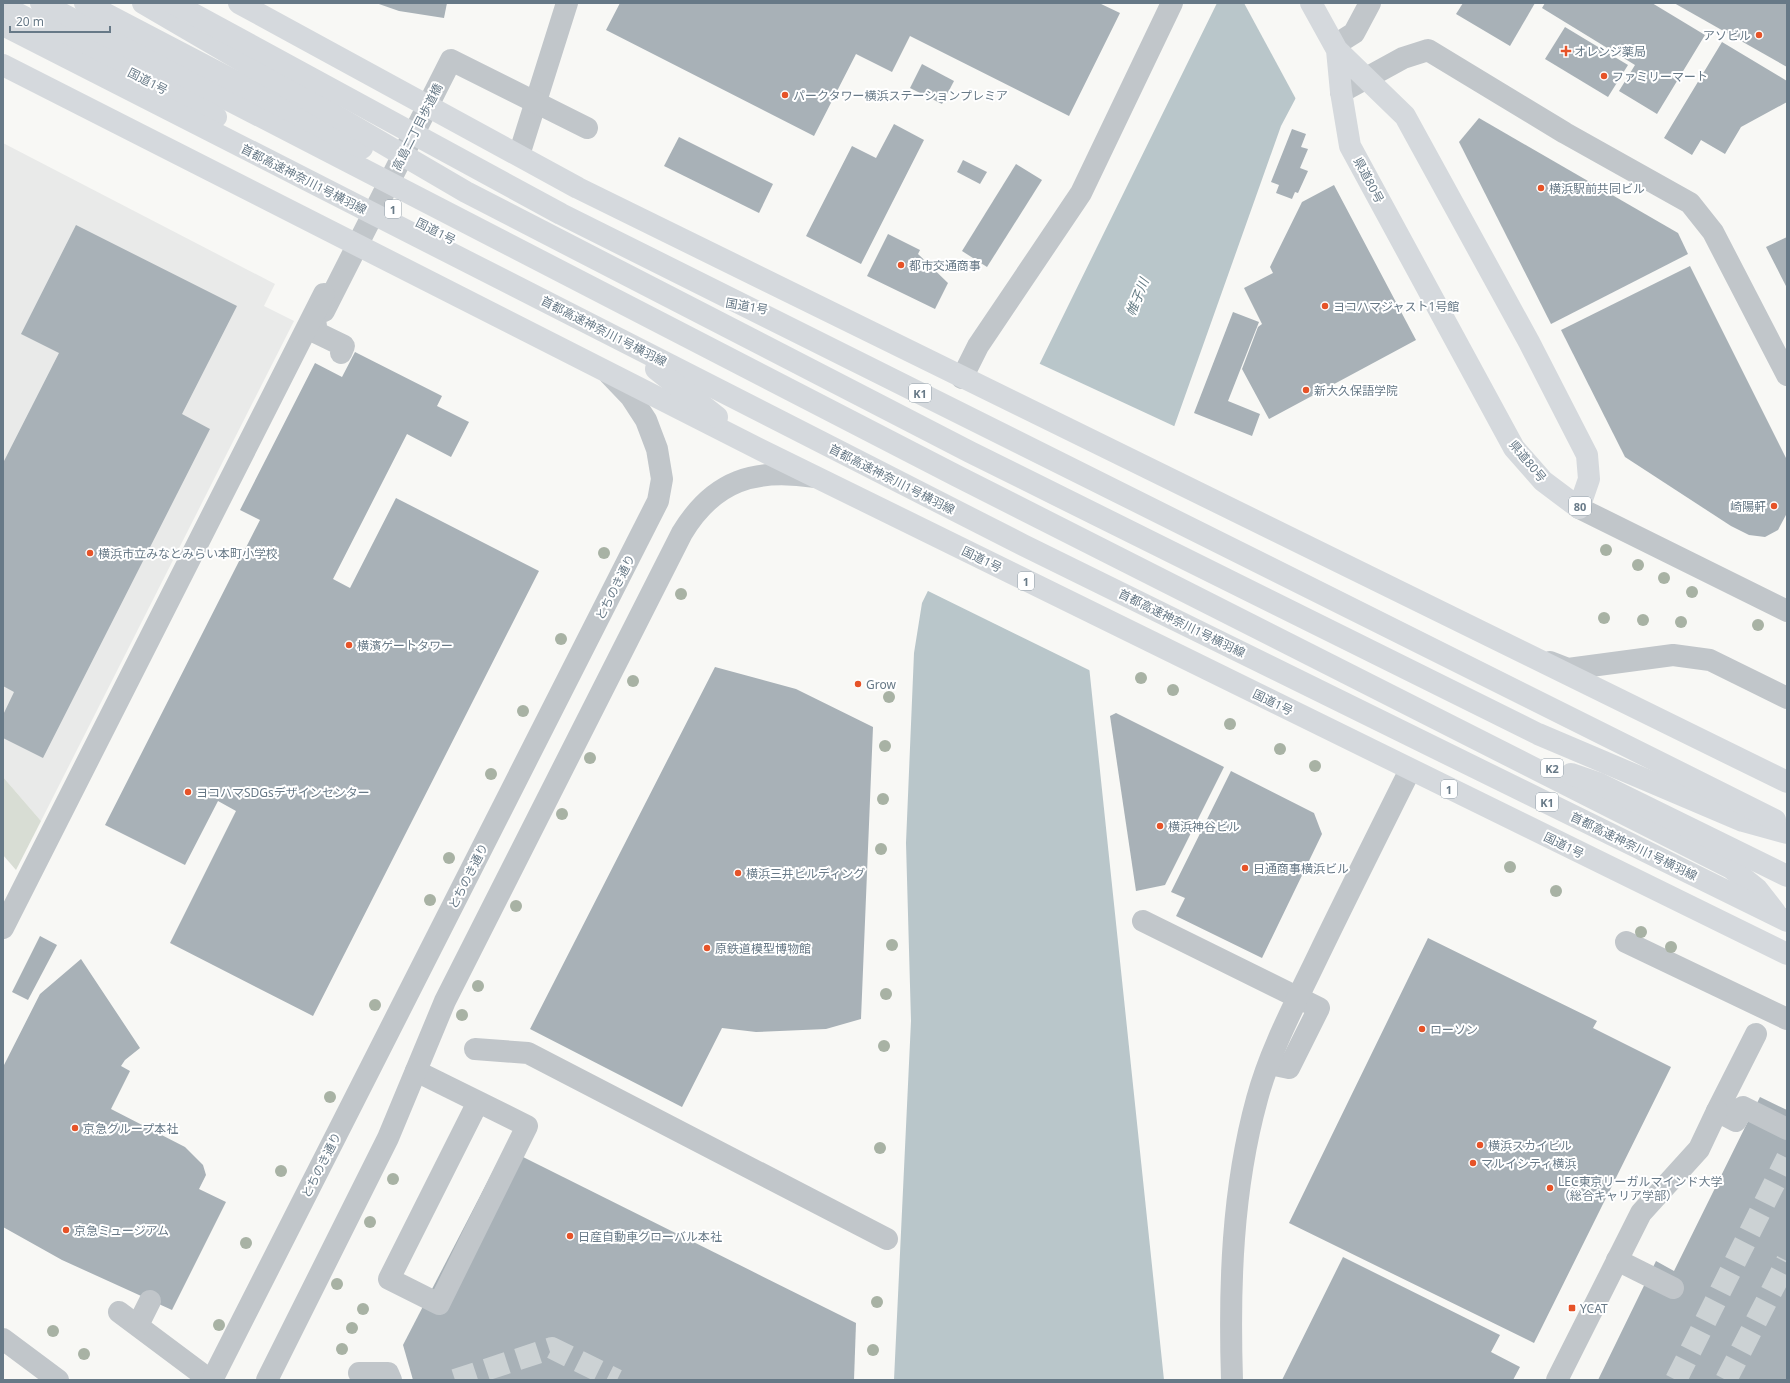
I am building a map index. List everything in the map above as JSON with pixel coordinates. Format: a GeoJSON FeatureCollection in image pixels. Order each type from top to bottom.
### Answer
{"type":"FeatureCollection","features":[{"type":"Feature","properties":{"kind":"main road"},"geometry":{"type":"LineString","coordinates":[[41,3],[957,476],[1731,868],[1757,889],[1787,927]]}},
{"type":"Feature","properties":{"kind":"main road","name":"国道1号"},"geometry":{"type":"LineString","coordinates":[[85,3],[547,244],[614,273],[726,303],[854,324]]}},
{"type":"Feature","properties":{"kind":"main road"},"geometry":{"type":"LineString","coordinates":[[143,3],[466,192],[970,452],[1538,734],[1743,821],[1787,833]]}},
{"type":"Feature","properties":{"kind":"main road","name":"K1"},"geometry":{"type":"LineString","coordinates":[[173,3],[561,214],[1674,768],[1787,826]]}},
{"type":"Feature","properties":{"kind":"main road","name":"国道1号"},"geometry":{"type":"LineString","coordinates":[[239,3],[578,188],[1787,782]]}},
{"type":"Feature","properties":{"kind":"main road","name":"県道80号"},"geometry":{"type":"LineString","coordinates":[[1311,3],[1334,44],[1405,116],[1529,342],[1587,455],[1589,479],[1579,508],[1543,481],[1514,448],[1350,146],[1334,44]]}},
{"type":"Feature","properties":{"kind":"main road","name":"国道1号"},"geometry":{"type":"LineString","coordinates":[[3,6],[558,294],[759,449]]}},
{"type":"Feature","properties":{"kind":"main road","name":"首都高速神奈川1号横羽線"},"geometry":{"type":"LineString","coordinates":[[3,25],[1023,546],[1787,921]]}},
{"type":"Feature","properties":{"kind":"main road","name":"国道1号"},"geometry":{"type":"LineString","coordinates":[[3,65],[759,449],[1787,954]]}},
{"type":"Feature","properties":{"kind":"main road","name":"K2"},"geometry":{"type":"LineString","coordinates":[[1306,684],[1600,784],[1787,876]]}},
{"type":"Feature","properties":{"kind":"main road"},"geometry":{"type":"LineString","coordinates":[[1674,768],[1787,808]]}},
{"type":"Feature","properties":{"kind":"street"},"geometry":{"type":"LineString","coordinates":[[519,156],[567,3]]}},
{"type":"Feature","properties":{"kind":"street"},"geometry":{"type":"LineString","coordinates":[[962,378],[978,346],[1081,193],[1172,3]]}},
{"type":"Feature","properties":{"kind":"street"},"geometry":{"type":"LineString","coordinates":[[1334,44],[1354,33],[1370,3]]}},
{"type":"Feature","properties":{"kind":"street"},"geometry":{"type":"LineString","coordinates":[[1341,92],[1403,58],[1428,50],[1565,133],[1690,203],[1713,232],[1787,375]]}},
{"type":"Feature","properties":{"kind":"street","name":"高島二丁目歩道橋"},"geometry":{"type":"LineString","coordinates":[[341,353],[344,346],[313,331],[314,324],[451,60],[587,128]]}},
{"type":"Feature","properties":{"kind":"street"},"geometry":{"type":"LineString","coordinates":[[3,928],[324,294]]}},
{"type":"Feature","properties":{"kind":"street","name":"とちのき通り"},"geometry":{"type":"LineString","coordinates":[[211,1380],[658,501],[662,479],[657,449],[642,414],[630,396],[608,372]]}},
{"type":"Feature","properties":{"kind":"street"},"geometry":{"type":"LineString","coordinates":[[267,1380],[388,1138],[445,1001],[682,533],[694,514],[710,499],[726,486],[743,479],[768,474],[794,474],[818,478]]}},
{"type":"Feature","properties":{"kind":"street"},"geometry":{"type":"LineString","coordinates":[[1579,508],[1785,608]]}},
{"type":"Feature","properties":{"kind":"street"},"geometry":{"type":"LineString","coordinates":[[1526,653],[1568,669],[1673,655],[1710,660],[1787,698]]}},
{"type":"Feature","properties":{"kind":"street"},"geometry":{"type":"LineString","coordinates":[[1232,1380],[1231,1297],[1237,1204],[1243,1166],[1257,1099],[1298,998],[1410,770]]}},
{"type":"Feature","properties":{"kind":"street"},"geometry":{"type":"LineString","coordinates":[[1144,921],[1298,998]]}},
{"type":"Feature","properties":{"kind":"street"},"geometry":{"type":"LineString","coordinates":[[1626,942],[1787,1019]]}},
{"type":"Feature","properties":{"kind":"street"},"geometry":{"type":"LineString","coordinates":[[1557,1380],[1641,1213],[1699,1149],[1756,1034]]}},
{"type":"Feature","properties":{"kind":"street"},"geometry":{"type":"LineString","coordinates":[[475,1049],[528,1053],[887,1239]]}},
{"type":"Feature","properties":{"kind":"street"},"geometry":{"type":"LineString","coordinates":[[416,1071],[527,1126],[439,1304],[389,1279],[478,1102]]}},
{"type":"Feature","properties":{"kind":"street"},"geometry":{"type":"LineString","coordinates":[[1717,1111],[1736,1121],[1743,1107],[1787,1129]]}},
{"type":"Feature","properties":{"kind":"street"},"geometry":{"type":"LineString","coordinates":[[1617,1260],[1673,1288]]}},
{"type":"Feature","properties":{"kind":"street"},"geometry":{"type":"LineString","coordinates":[[138,1325],[150,1301]]}},
{"type":"Feature","properties":{"kind":"street"},"geometry":{"type":"LineString","coordinates":[[120,1312],[211,1380]]}},
{"type":"Feature","properties":{"kind":"street"},"geometry":{"type":"LineString","coordinates":[[3,1339],[58,1380]]}},
{"type":"Feature","properties":{"kind":"street"},"geometry":{"type":"LineString","coordinates":[[360,1373],[388,1374],[390,1380]]}},
{"type":"Feature","properties":{"kind":"shaded area","name":"横浜市立みなとみらい本町小学校"},"geometry":{"type":"Polygon","coordinates":[[[3,143],[275,284],[264,306],[294,321],[41,821],[3,777],[3,143]]]}},
{"type":"Feature","properties":{"kind":"shaded area"},"geometry":{"type":"Polygon","coordinates":[[[3,777],[41,821],[16,870],[3,855],[3,777]]]}},
{"type":"Feature","properties":{"kind":"water","name":"帷子川"},"geometry":{"type":"Polygon","coordinates":[[[1217,3],[1346,3],[1281,126],[1089,666],[1164,1380],[894,1380],[911,1021],[906,843],[914,653],[922,603],[1217,3]]]}},
{"type":"Feature","properties":{"kind":"pier"},"geometry":{"type":"Polygon","coordinates":[[[1244,3],[1348,3],[1297,101],[1244,3]]]}},
{"type":"Feature","properties":{"kind":"pier"},"geometry":{"type":"Polygon","coordinates":[[[1038,363],[1176,427],[1091,666],[1091,671],[926,590],[1038,363]]]}},
{"type":"Feature","properties":{"kind":"building"},"geometry":{"type":"Polygon","coordinates":[[[376,3],[447,3],[444,18],[399,11],[376,3]]]}},
{"type":"Feature","properties":{"kind":"building"},"geometry":{"type":"Polygon","coordinates":[[[620,3],[1099,3],[1120,13],[1069,116],[910,36],[892,72],[856,54],[814,136],[606,30],[620,3]]]}},
{"type":"Feature","properties":{"kind":"building"},"geometry":{"type":"Polygon","coordinates":[[[1463,3],[1535,3],[1510,46],[1456,14],[1463,3]]]}},
{"type":"Feature","properties":{"kind":"building"},"geometry":{"type":"Polygon","coordinates":[[[1545,3],[1652,3],[1705,35],[1657,114],[1619,91],[1635,65],[1542,8],[1545,3]]]}},
{"type":"Feature","properties":{"kind":"building","name":"アソビル"},"geometry":{"type":"Polygon","coordinates":[[[1674,3],[1787,3],[1787,67],[1674,3]]]}},
{"type":"Feature","properties":{"kind":"building"},"geometry":{"type":"Polygon","coordinates":[[[1565,27],[1628,65],[1608,97],[1545,59],[1565,27]]]}},
{"type":"Feature","properties":{"kind":"building"},"geometry":{"type":"Polygon","coordinates":[[[1722,42],[1787,81],[1787,102],[1741,127],[1725,154],[1701,140],[1692,155],[1664,138],[1722,42]]]}},
{"type":"Feature","properties":{"kind":"building"},"geometry":{"type":"Polygon","coordinates":[[[922,64],[954,81],[942,104],[910,88],[922,64]]]}},
{"type":"Feature","properties":{"kind":"building","name":"横浜駅前共同ビル"},"geometry":{"type":"Polygon","coordinates":[[[1479,118],[1678,233],[1688,254],[1551,324],[1459,142],[1479,118]]]}},
{"type":"Feature","properties":{"kind":"building"},"geometry":{"type":"Polygon","coordinates":[[[894,124],[924,140],[861,264],[806,236],[852,146],[876,158],[894,124]]]}},
{"type":"Feature","properties":{"kind":"building"},"geometry":{"type":"Polygon","coordinates":[[[1292,129],[1306,134],[1301,147],[1308,149],[1300,168],[1308,171],[1298,193],[1295,192],[1292,199],[1276,193],[1279,185],[1271,182],[1292,129]]]}},
{"type":"Feature","properties":{"kind":"building"},"geometry":{"type":"Polygon","coordinates":[[[679,137],[773,184],[759,213],[664,166],[679,137]]]}},
{"type":"Feature","properties":{"kind":"building"},"geometry":{"type":"Polygon","coordinates":[[[963,160],[987,172],[980,184],[957,172],[963,160]]]}},
{"type":"Feature","properties":{"kind":"building"},"geometry":{"type":"Polygon","coordinates":[[[1016,164],[1042,180],[987,267],[962,251],[1016,164]]]}},
{"type":"Feature","properties":{"kind":"building","name":"ヨコハマジャスト1号館"},"geometry":{"type":"Polygon","coordinates":[[[1334,185],[1416,340],[1269,419],[1242,369],[1258,327],[1262,324],[1244,288],[1273,273],[1270,267],[1302,202],[1334,185]]]}},
{"type":"Feature","properties":{"kind":"building","name":"横浜市立みなとみらい本町小学校"},"geometry":{"type":"Polygon","coordinates":[[[76,225],[237,306],[182,414],[210,429],[43,758],[3,738],[3,715],[14,692],[3,686],[3,463],[59,353],[21,334],[76,225]]]}},
{"type":"Feature","properties":{"kind":"building","name":"都市交通商事"},"geometry":{"type":"Polygon","coordinates":[[[888,234],[920,250],[918,254],[948,283],[935,309],[867,276],[888,234]]]}},
{"type":"Feature","properties":{"kind":"building"},"geometry":{"type":"Polygon","coordinates":[[[1787,237],[1787,288],[1766,247],[1787,237]]]}},
{"type":"Feature","properties":{"kind":"building"},"geometry":{"type":"Polygon","coordinates":[[[1690,266],[1787,460],[1787,513],[1778,530],[1765,537],[1749,535],[1731,526],[1625,457],[1561,330],[1690,266]]]}},
{"type":"Feature","properties":{"kind":"building"},"geometry":{"type":"Polygon","coordinates":[[[1233,312],[1259,322],[1228,401],[1260,414],[1252,436],[1194,413],[1233,312]]]}},
{"type":"Feature","properties":{"kind":"building","name":"横濱ゲートタワー"},"geometry":{"type":"Polygon","coordinates":[[[355,352],[442,396],[437,406],[469,422],[451,457],[407,434],[333,579],[350,588],[396,498],[539,571],[313,1016],[170,943],[236,811],[218,801],[185,865],[105,825],[260,520],[240,510],[315,363],[342,377],[355,352]]]}},
{"type":"Feature","properties":{"kind":"building","name":"横浜三井ビルディング"},"geometry":{"type":"Polygon","coordinates":[[[715,667],[796,689],[873,727],[861,1019],[826,1029],[756,1032],[722,1028],[682,1107],[530,1029],[715,667]]]}},
{"type":"Feature","properties":{"kind":"building","name":"横浜神谷ビル"},"geometry":{"type":"Polygon","coordinates":[[[1116,713],[1224,767],[1165,885],[1136,891],[1110,716],[1116,713]]]}},
{"type":"Feature","properties":{"kind":"building","name":"日通商事横浜ビル"},"geometry":{"type":"Polygon","coordinates":[[[1231,771],[1314,813],[1322,834],[1262,958],[1176,916],[1185,898],[1171,892],[1231,771]]]}},
{"type":"Feature","properties":{"kind":"building"},"geometry":{"type":"Polygon","coordinates":[[[40,936],[57,945],[28,1000],[12,992],[40,936]]]}},
{"type":"Feature","properties":{"kind":"building","name":"横浜スカイビル"},"geometry":{"type":"Polygon","coordinates":[[[1428,938],[1597,1021],[1593,1028],[1671,1067],[1534,1343],[1289,1223],[1428,938]]]}},
{"type":"Feature","properties":{"kind":"building","name":"京急グループ本社"},"geometry":{"type":"Polygon","coordinates":[[[81,959],[140,1048],[125,1060],[121,1066],[130,1071],[111,1109],[185,1147],[203,1165],[206,1175],[199,1189],[226,1202],[172,1310],[62,1260],[3,1227],[3,1067],[40,994],[81,959]]]}},
{"type":"Feature","properties":{"kind":"building"},"geometry":{"type":"Polygon","coordinates":[[[1760,1097],[1787,1110],[1787,1380],[1598,1380],[1656,1261],[1674,1271],[1760,1097]]]}},
{"type":"Feature","properties":{"kind":"building","name":"日産自動車グローバル本社"},"geometry":{"type":"Polygon","coordinates":[[[505,1148],[856,1323],[854,1380],[413,1380],[403,1345],[505,1148]]]}},
{"type":"Feature","properties":{"kind":"building"},"geometry":{"type":"Polygon","coordinates":[[[1343,1257],[1500,1335],[1491,1352],[1520,1367],[1513,1380],[1282,1380],[1343,1257]]]}},
{"type":"Feature","properties":{"kind":"tunnel"},"geometry":{"type":"LineString","coordinates":[[1676,1380],[1787,1158]]}},
{"type":"Feature","properties":{"kind":"tunnel"},"geometry":{"type":"LineString","coordinates":[[1726,1380],[1787,1261]]}},
{"type":"Feature","properties":{"kind":"tunnel"},"geometry":{"type":"LineString","coordinates":[[455,1380],[552,1348],[617,1380]]}},
{"type":"Feature","properties":{"kind":"place","name":"アソビル"},"geometry":{"type":"Point","coordinates":[1759,35]}},
{"type":"Feature","properties":{"kind":"place","name":"オレンジ薬局"},"geometry":{"type":"Point","coordinates":[1566,51]}},
{"type":"Feature","properties":{"kind":"place","name":"ファミリーマート"},"geometry":{"type":"Point","coordinates":[1604,76]}},
{"type":"Feature","properties":{"kind":"place","name":"パークタワー横浜ステーションプレミア"},"geometry":{"type":"Point","coordinates":[785,95]}},
{"type":"Feature","properties":{"kind":"place","name":"横浜駅前共同ビル"},"geometry":{"type":"Point","coordinates":[1541,188]}},
{"type":"Feature","properties":{"kind":"place","name":"都市交通商事"},"geometry":{"type":"Point","coordinates":[901,265]}},
{"type":"Feature","properties":{"kind":"place","name":"ヨコハマジャスト1号館"},"geometry":{"type":"Point","coordinates":[1325,306]}},
{"type":"Feature","properties":{"kind":"place","name":"新大久保語学院"},"geometry":{"type":"Point","coordinates":[1306,390]}},
{"type":"Feature","properties":{"kind":"place","name":"崎陽軒"},"geometry":{"type":"Point","coordinates":[1774,506]}},
{"type":"Feature","properties":{"kind":"place","name":"横浜市立みなとみらい本町小学校"},"geometry":{"type":"Point","coordinates":[90,553]}},
{"type":"Feature","properties":{"kind":"place","name":"横濱ゲートタワー"},"geometry":{"type":"Point","coordinates":[349,645]}},
{"type":"Feature","properties":{"kind":"place","name":"Grow"},"geometry":{"type":"Point","coordinates":[858,684]}},
{"type":"Feature","properties":{"kind":"place","name":"ヨコハマSDGsデザインセンター"},"geometry":{"type":"Point","coordinates":[188,792]}},
{"type":"Feature","properties":{"kind":"place","name":"横浜神谷ビル"},"geometry":{"type":"Point","coordinates":[1160,826]}},
{"type":"Feature","properties":{"kind":"place","name":"日通商事横浜ビル"},"geometry":{"type":"Point","coordinates":[1245,868]}},
{"type":"Feature","properties":{"kind":"place","name":"横浜三井ビルディング"},"geometry":{"type":"Point","coordinates":[738,873]}},
{"type":"Feature","properties":{"kind":"place","name":"原鉄道模型博物館"},"geometry":{"type":"Point","coordinates":[707,948]}},
{"type":"Feature","properties":{"kind":"place","name":"ローソン"},"geometry":{"type":"Point","coordinates":[1422,1029]}},
{"type":"Feature","properties":{"kind":"place","name":"京急グループ本社"},"geometry":{"type":"Point","coordinates":[75,1128]}},
{"type":"Feature","properties":{"kind":"place","name":"横浜スカイビル"},"geometry":{"type":"Point","coordinates":[1480,1145]}},
{"type":"Feature","properties":{"kind":"place","name":"マルイシティ横浜"},"geometry":{"type":"Point","coordinates":[1473,1163]}},
{"type":"Feature","properties":{"kind":"place","name":"LEC東京リーガルマインド大学 （総合キャリア学部）"},"geometry":{"type":"Point","coordinates":[1550,1188]}},
{"type":"Feature","properties":{"kind":"place","name":"京急ミュージアム"},"geometry":{"type":"Point","coordinates":[66,1230]}},
{"type":"Feature","properties":{"kind":"place","name":"日産自動車グローバル本社"},"geometry":{"type":"Point","coordinates":[570,1236]}},
{"type":"Feature","properties":{"kind":"place","name":"YCAT"},"geometry":{"type":"Point","coordinates":[1572,1308]}}]}
